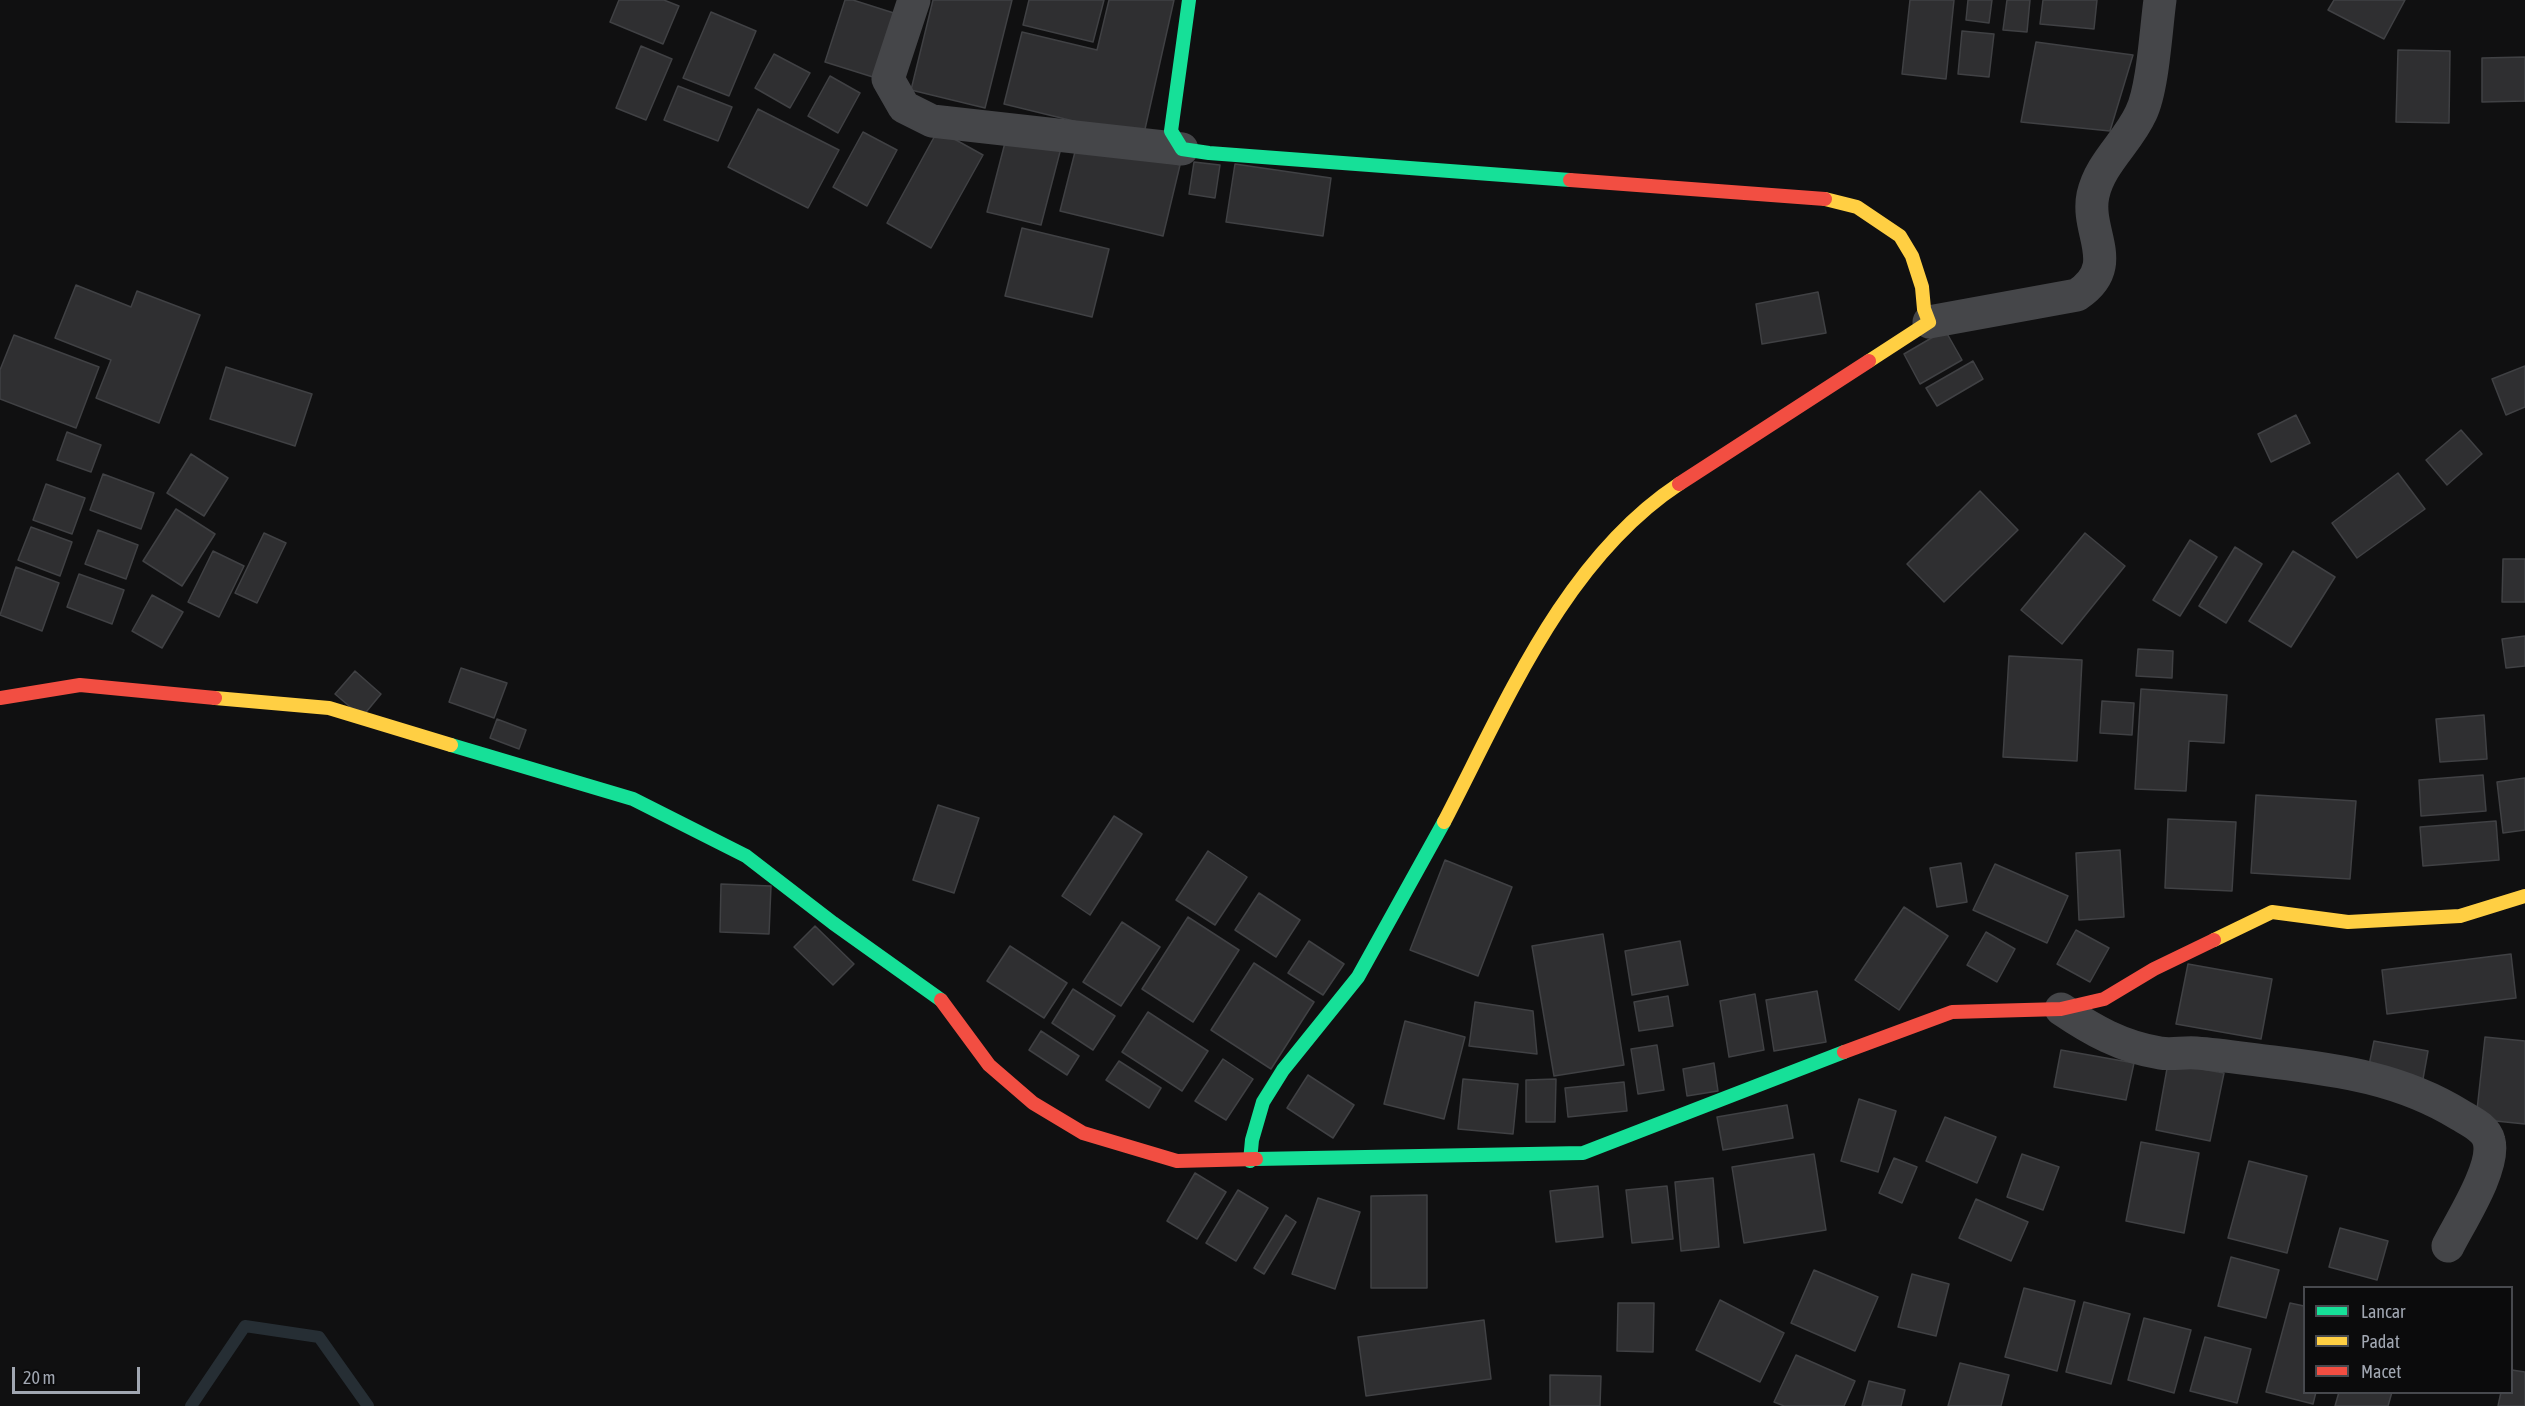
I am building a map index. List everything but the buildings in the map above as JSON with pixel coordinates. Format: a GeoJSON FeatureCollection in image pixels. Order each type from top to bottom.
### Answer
{"type":"FeatureCollection","features":[{"type":"Feature","properties":{"kind":"street"},"geometry":{"type":"LineString","coordinates":[[914,0],[888,79],[904,107],[932,121],[1209,153],[1825,199],[1857,207],[1900,236],[1912,256],[1922,287],[1924,309],[1929,322]]}},
{"type":"Feature","properties":{"kind":"street"},"geometry":{"type":"LineString","coordinates":[[1182,149],[1171,131],[1189,0]]}},
{"type":"Feature","properties":{"kind":"street"},"geometry":{"type":"LineString","coordinates":[[1250,1161],[1252,1140],[1263,1102],[1282,1070],[1358,977],[1422,865],[1523,669],[1569,596],[1607,545],[1651,503],[1929,322],[2077,295],[2089,287],[2096,277],[2100,256],[2092,200],[2094,187],[2143,110],[2160,0]]}},
{"type":"Feature","properties":{"kind":"street"},"geometry":{"type":"LineString","coordinates":[[0,698],[80,685],[329,708],[633,799],[746,856],[832,923],[939,998],[989,1065],[1033,1103],[1083,1134],[1177,1161],[1583,1153],[1803,1067],[1952,1012],[2061,1009],[2104,999],[2154,969],[2272,912],[2348,922],[2460,916],[2525,896]]}},
{"type":"Feature","properties":{"kind":"street"},"geometry":{"type":"LineString","coordinates":[[2061,1009],[2100,1035],[2127,1045],[2161,1053],[2194,1053],[2366,1076],[2404,1087],[2441,1103],[2481,1128],[2489,1140],[2491,1156],[2448,1246]]}},
{"type":"Feature","properties":{"kind":"waterway"},"geometry":{"type":"LineString","coordinates":[[191,1406],[245,1326],[319,1337],[368,1406]]}},
{"type":"Feature","properties":{"kind":"traffic: fast"},"geometry":{"type":"LineString","coordinates":[[1189,0],[1171,131],[1182,149],[1209,153],[1570,180]]}},
{"type":"Feature","properties":{"kind":"traffic: fast"},"geometry":{"type":"LineString","coordinates":[[451,745],[633,799],[746,856],[833,923],[941,1000]]}},
{"type":"Feature","properties":{"kind":"traffic: fast"},"geometry":{"type":"LineString","coordinates":[[1250,1161],[1252,1140],[1263,1102],[1283,1070],[1358,977],[1444,822]]}},
{"type":"Feature","properties":{"kind":"traffic: fast"},"geometry":{"type":"LineString","coordinates":[[1256,1159],[1583,1153],[1844,1052]]}},
{"type":"Feature","properties":{"kind":"traffic: slow"},"geometry":{"type":"LineString","coordinates":[[1825,199],[1857,207],[1900,236],[1912,256],[1922,287],[1924,309],[1929,322],[1869,361]]}},
{"type":"Feature","properties":{"kind":"traffic: slow"},"geometry":{"type":"LineString","coordinates":[[1444,822],[1515,683],[1570,593],[1602,552],[1638,515],[1679,484]]}},
{"type":"Feature","properties":{"kind":"traffic: slow"},"geometry":{"type":"LineString","coordinates":[[215,698],[329,708],[451,745]]}},
{"type":"Feature","properties":{"kind":"traffic: slow"},"geometry":{"type":"LineString","coordinates":[[2214,940],[2272,912],[2348,922],[2460,916],[2525,896]]}},
{"type":"Feature","properties":{"kind":"traffic: jam"},"geometry":{"type":"LineString","coordinates":[[1570,180],[1825,199]]}},
{"type":"Feature","properties":{"kind":"traffic: jam"},"geometry":{"type":"LineString","coordinates":[[1679,484],[1869,361]]}},
{"type":"Feature","properties":{"kind":"traffic: jam"},"geometry":{"type":"LineString","coordinates":[[0,698],[80,685],[215,698]]}},
{"type":"Feature","properties":{"kind":"traffic: jam"},"geometry":{"type":"LineString","coordinates":[[1844,1052],[1952,1012],[2061,1009],[2104,999],[2154,969],[2214,940]]}},
{"type":"Feature","properties":{"kind":"traffic: jam"},"geometry":{"type":"LineString","coordinates":[[941,1000],[989,1065],[1033,1103],[1083,1133],[1177,1161],[1256,1159]]}}]}
